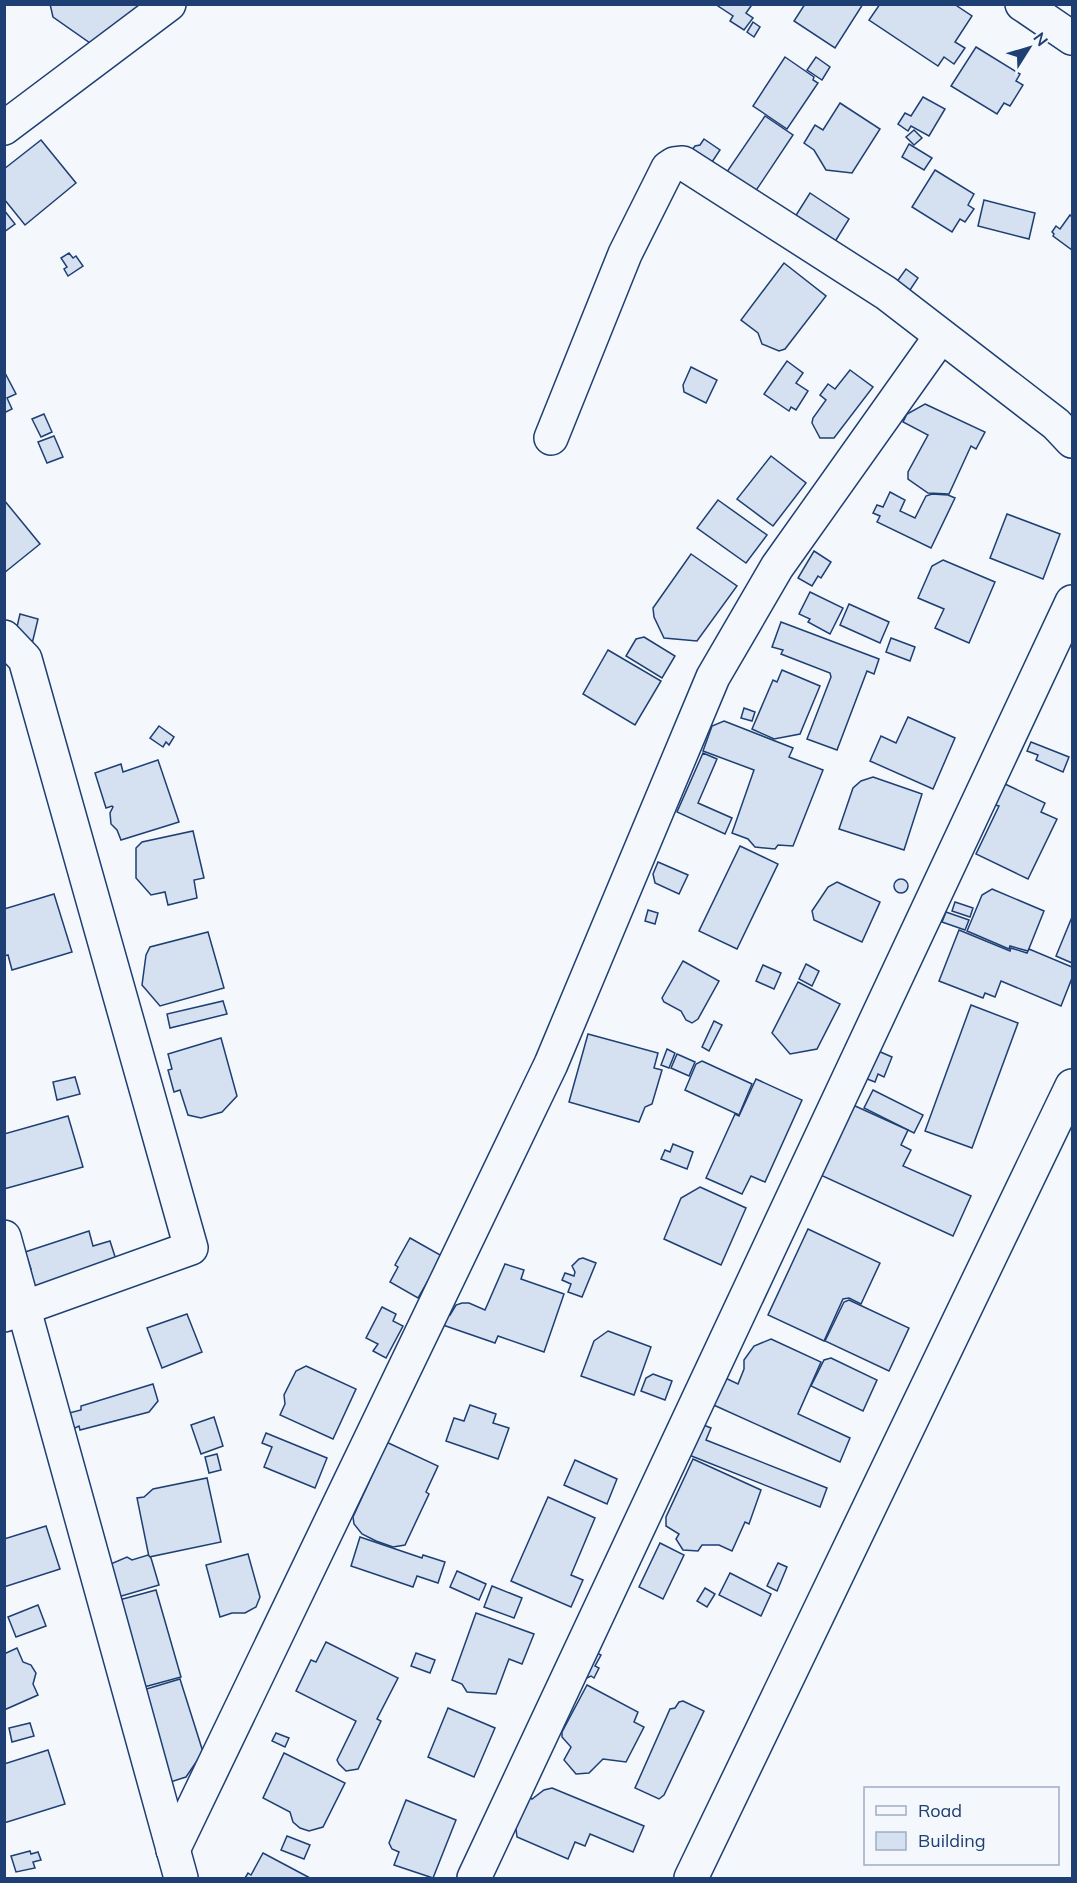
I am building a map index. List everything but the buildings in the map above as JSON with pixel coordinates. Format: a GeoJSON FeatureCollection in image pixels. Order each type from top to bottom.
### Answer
{"type":"FeatureCollection","features":[{"type":"Feature","properties":{"kind":"street"},"geometry":{"type":"LineString","coordinates":[[4,128],[169,4]]}},
{"type":"Feature","properties":{"kind":"street"},"geometry":{"type":"LineString","coordinates":[[1022,4],[1072,38]]}},
{"type":"Feature","properties":{"kind":"street"},"geometry":{"type":"LineString","coordinates":[[551,438],[625,254],[668,168],[674,164],[683,164],[886,293],[1056,424],[1072,441]]}},
{"type":"Feature","properties":{"kind":"street"},"geometry":{"type":"LineString","coordinates":[[177,1864],[551,1064],[713,677],[777,567],[941,336]]}},
{"type":"Feature","properties":{"kind":"street"},"geometry":{"type":"LineString","coordinates":[[474,1878],[1072,602]]}},
{"type":"Feature","properties":{"kind":"street"},"geometry":{"type":"LineString","coordinates":[[4,637],[25,659],[190,1248],[14,1311]]}},
{"type":"Feature","properties":{"kind":"street"},"geometry":{"type":"LineString","coordinates":[[691,1878],[1072,1086]]}},
{"type":"Feature","properties":{"kind":"street"},"geometry":{"type":"LineString","coordinates":[[4,1237],[14,1311],[177,1864]]}}]}
